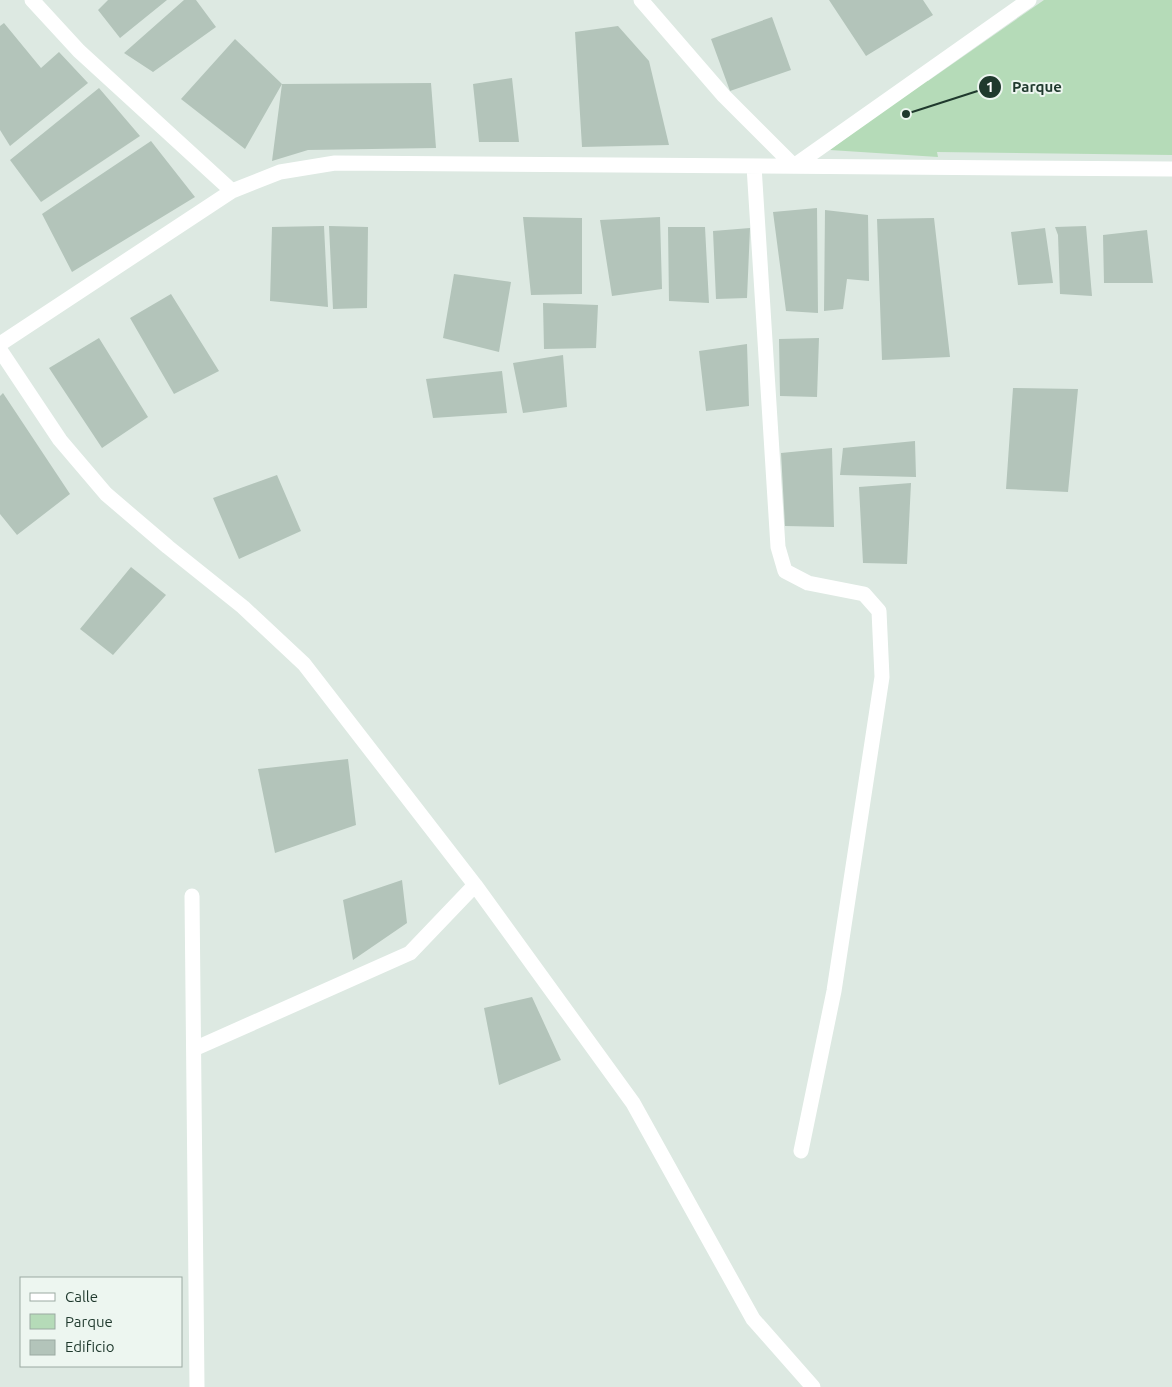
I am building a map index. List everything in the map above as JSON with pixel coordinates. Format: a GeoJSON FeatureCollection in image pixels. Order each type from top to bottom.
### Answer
{"type":"FeatureCollection","features":[{"type":"Feature","properties":{"kind":"street"},"geometry":{"type":"LineString","coordinates":[[32,0],[79,51],[232,190]]}},
{"type":"Feature","properties":{"kind":"street"},"geometry":{"type":"LineString","coordinates":[[641,0],[724,96],[794,166]]}},
{"type":"Feature","properties":{"kind":"street"},"geometry":{"type":"LineString","coordinates":[[794,166],[1029,0]]}},
{"type":"Feature","properties":{"kind":"street"},"geometry":{"type":"LineString","coordinates":[[0,344],[232,190],[280,172],[335,163],[1172,169]]}},
{"type":"Feature","properties":{"kind":"street"},"geometry":{"type":"LineString","coordinates":[[754,166],[778,547],[786,571],[808,583],[864,594],[879,611],[882,677],[834,991],[801,1152]]}},
{"type":"Feature","properties":{"kind":"street"},"geometry":{"type":"LineString","coordinates":[[0,350],[60,440],[106,494],[243,607],[304,664],[475,885],[633,1103],[753,1319],[813,1387]]}},
{"type":"Feature","properties":{"kind":"street"},"geometry":{"type":"LineString","coordinates":[[194,1049],[410,953],[475,885]]}},
{"type":"Feature","properties":{"kind":"street"},"geometry":{"type":"LineString","coordinates":[[192,896],[197,1387]]}},
{"type":"Feature","properties":{"kind":"green space"},"geometry":{"type":"Polygon","coordinates":[[[1044,0],[1172,0],[1172,155],[937,152],[938,157],[830,150],[927,77],[928,81],[1044,0]]]}},
{"type":"Feature","properties":{"kind":"building"},"geometry":{"type":"Polygon","coordinates":[[[108,0],[167,0],[120,38],[98,10],[108,0]]]}},
{"type":"Feature","properties":{"kind":"building"},"geometry":{"type":"Polygon","coordinates":[[[184,0],[196,0],[216,27],[153,72],[124,53],[184,0]]]}},
{"type":"Feature","properties":{"kind":"building"},"geometry":{"type":"Polygon","coordinates":[[[829,0],[923,0],[933,15],[866,56],[829,0]]]}},
{"type":"Feature","properties":{"kind":"building"},"geometry":{"type":"Polygon","coordinates":[[[772,17],[791,70],[730,91],[711,39],[772,17]]]}},
{"type":"Feature","properties":{"kind":"building"},"geometry":{"type":"Polygon","coordinates":[[[4,23],[41,68],[59,52],[88,83],[10,146],[0,130],[0,26],[4,23]]]}},
{"type":"Feature","properties":{"kind":"building"},"geometry":{"type":"Polygon","coordinates":[[[618,26],[649,61],[669,145],[582,147],[575,32],[618,26]]]}},
{"type":"Feature","properties":{"kind":"building"},"geometry":{"type":"Polygon","coordinates":[[[235,39],[282,84],[245,149],[181,99],[235,39]]]}},
{"type":"Feature","properties":{"kind":"building"},"geometry":{"type":"Polygon","coordinates":[[[512,78],[519,142],[479,142],[473,84],[512,78]]]}},
{"type":"Feature","properties":{"kind":"building"},"geometry":{"type":"Polygon","coordinates":[[[431,83],[436,148],[308,150],[272,161],[282,84],[431,83]]]}},
{"type":"Feature","properties":{"kind":"building"},"geometry":{"type":"Polygon","coordinates":[[[99,88],[140,136],[41,202],[10,160],[99,88]]]}},
{"type":"Feature","properties":{"kind":"building"},"geometry":{"type":"Polygon","coordinates":[[[151,141],[195,197],[72,272],[42,214],[151,141]]]}},
{"type":"Feature","properties":{"kind":"building"},"geometry":{"type":"Polygon","coordinates":[[[817,208],[818,313],[786,311],[773,212],[817,208]]]}},
{"type":"Feature","properties":{"kind":"building"},"geometry":{"type":"Polygon","coordinates":[[[825,210],[868,215],[869,281],[847,279],[843,309],[824,311],[825,210]]]}},
{"type":"Feature","properties":{"kind":"building"},"geometry":{"type":"Polygon","coordinates":[[[523,217],[582,218],[582,294],[531,295],[523,217]]]}},
{"type":"Feature","properties":{"kind":"building"},"geometry":{"type":"Polygon","coordinates":[[[660,217],[662,289],[612,296],[600,220],[660,217]]]}},
{"type":"Feature","properties":{"kind":"building"},"geometry":{"type":"Polygon","coordinates":[[[934,218],[950,357],[882,360],[877,219],[934,218]]]}},
{"type":"Feature","properties":{"kind":"building"},"geometry":{"type":"Polygon","coordinates":[[[324,226],[328,307],[270,301],[272,227],[324,226]]]}},
{"type":"Feature","properties":{"kind":"building"},"geometry":{"type":"Polygon","coordinates":[[[329,226],[368,227],[367,308],[333,309],[329,226]]]}},
{"type":"Feature","properties":{"kind":"building"},"geometry":{"type":"Polygon","coordinates":[[[1086,226],[1092,296],[1060,294],[1058,235],[1055,227],[1086,226]]]}},
{"type":"Feature","properties":{"kind":"building"},"geometry":{"type":"Polygon","coordinates":[[[668,227],[705,227],[709,303],[669,301],[668,227]]]}},
{"type":"Feature","properties":{"kind":"building"},"geometry":{"type":"Polygon","coordinates":[[[750,228],[747,298],[716,299],[713,231],[750,228]]]}},
{"type":"Feature","properties":{"kind":"building"},"geometry":{"type":"Polygon","coordinates":[[[1045,228],[1053,283],[1018,285],[1011,232],[1045,228]]]}},
{"type":"Feature","properties":{"kind":"building"},"geometry":{"type":"Polygon","coordinates":[[[1147,230],[1153,283],[1104,283],[1103,235],[1147,230]]]}},
{"type":"Feature","properties":{"kind":"building"},"geometry":{"type":"Polygon","coordinates":[[[454,274],[511,282],[499,352],[443,338],[454,274]]]}},
{"type":"Feature","properties":{"kind":"building"},"geometry":{"type":"Polygon","coordinates":[[[171,294],[219,371],[174,394],[130,318],[171,294]]]}},
{"type":"Feature","properties":{"kind":"building"},"geometry":{"type":"Polygon","coordinates":[[[543,303],[598,305],[596,348],[544,349],[543,303]]]}},
{"type":"Feature","properties":{"kind":"building"},"geometry":{"type":"Polygon","coordinates":[[[99,338],[148,417],[102,448],[49,368],[99,338]]]}},
{"type":"Feature","properties":{"kind":"building"},"geometry":{"type":"Polygon","coordinates":[[[819,338],[817,397],[780,396],[779,339],[819,338]]]}},
{"type":"Feature","properties":{"kind":"building"},"geometry":{"type":"Polygon","coordinates":[[[747,344],[749,406],[706,411],[699,351],[747,344]]]}},
{"type":"Feature","properties":{"kind":"building"},"geometry":{"type":"Polygon","coordinates":[[[563,355],[567,407],[523,413],[513,363],[563,355]]]}},
{"type":"Feature","properties":{"kind":"building"},"geometry":{"type":"Polygon","coordinates":[[[502,371],[507,413],[433,418],[426,379],[502,371]]]}},
{"type":"Feature","properties":{"kind":"building"},"geometry":{"type":"Polygon","coordinates":[[[1013,388],[1078,389],[1068,492],[1006,489],[1013,388]]]}},
{"type":"Feature","properties":{"kind":"building"},"geometry":{"type":"Polygon","coordinates":[[[3,393],[70,494],[17,535],[0,514],[0,396],[3,393]]]}},
{"type":"Feature","properties":{"kind":"building"},"geometry":{"type":"Polygon","coordinates":[[[915,441],[916,477],[840,475],[843,448],[915,441]]]}},
{"type":"Feature","properties":{"kind":"building"},"geometry":{"type":"Polygon","coordinates":[[[832,448],[834,527],[785,526],[781,453],[832,448]]]}},
{"type":"Feature","properties":{"kind":"building"},"geometry":{"type":"Polygon","coordinates":[[[277,475],[301,531],[239,559],[213,498],[277,475]]]}},
{"type":"Feature","properties":{"kind":"building"},"geometry":{"type":"Polygon","coordinates":[[[911,483],[907,564],[863,563],[859,487],[911,483]]]}},
{"type":"Feature","properties":{"kind":"building"},"geometry":{"type":"Polygon","coordinates":[[[131,567],[166,595],[113,655],[80,629],[131,567]]]}},
{"type":"Feature","properties":{"kind":"building"},"geometry":{"type":"Polygon","coordinates":[[[348,759],[356,825],[275,853],[258,769],[348,759]]]}},
{"type":"Feature","properties":{"kind":"building"},"geometry":{"type":"Polygon","coordinates":[[[402,880],[407,923],[353,960],[343,900],[402,880]]]}},
{"type":"Feature","properties":{"kind":"building"},"geometry":{"type":"Polygon","coordinates":[[[532,997],[561,1060],[499,1085],[484,1008],[532,997]]]}},
{"type":"Feature","properties":{"kind":"place","name":"Parque"},"geometry":{"type":"Point","coordinates":[906,114]}}]}
